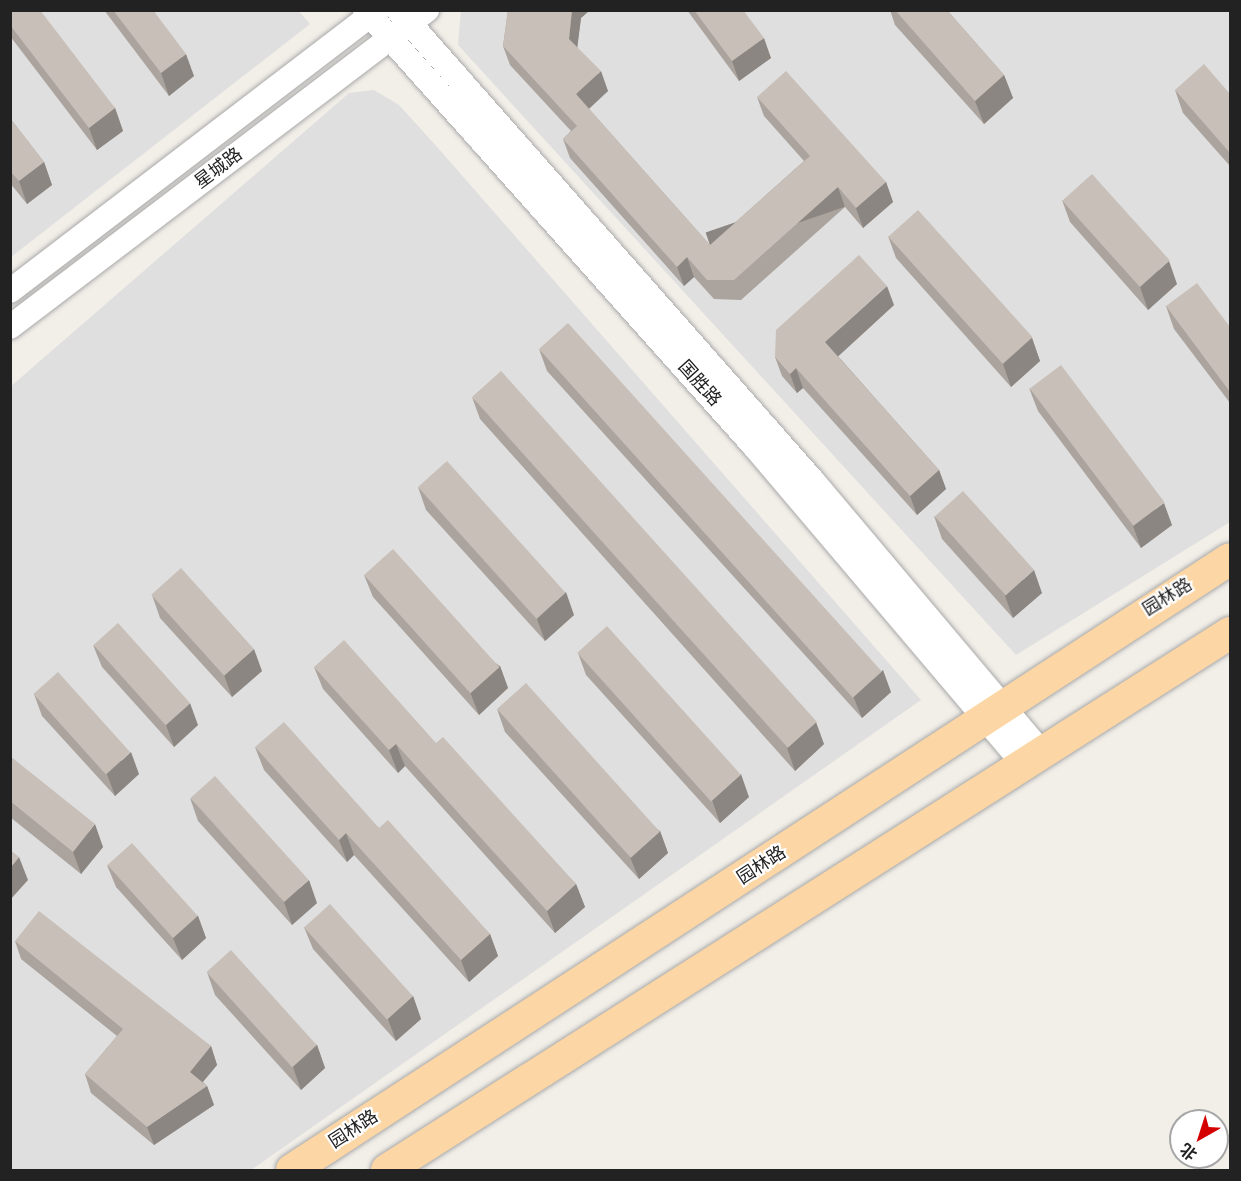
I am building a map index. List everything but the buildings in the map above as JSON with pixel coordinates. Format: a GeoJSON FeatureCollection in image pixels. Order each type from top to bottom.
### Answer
{"type":"FeatureCollection","features":[{"type":"Feature","properties":{"kind":"main road","name":"园林路"},"geometry":{"type":"LineString","coordinates":[[292,1170],[993,710],[1230,559]]}},
{"type":"Feature","properties":{"kind":"main road"},"geometry":{"type":"LineString","coordinates":[[387,1170],[1230,633]]}},
{"type":"Feature","properties":{"kind":"street","name":"国胜路"},"geometry":{"type":"LineString","coordinates":[[371,12],[392,39],[754,446],[993,710]]}},
{"type":"Feature","properties":{"kind":"street","name":"星城路"},"geometry":{"type":"LineString","coordinates":[[10,291],[371,12]]}},
{"type":"Feature","properties":{"kind":"street","name":"国胜路"},"geometry":{"type":"LineString","coordinates":[[412,15],[1033,758]]}},
{"type":"Feature","properties":{"kind":"street","name":"星城路"},"geometry":{"type":"LineString","coordinates":[[10,327],[392,39],[412,15]]}},
{"type":"Feature","properties":{"kind":"shaded area"},"geometry":{"type":"Polygon","coordinates":[[[298,10],[310,24],[11,257],[11,11],[298,10]]]}},
{"type":"Feature","properties":{"kind":"shaded area"},"geometry":{"type":"Polygon","coordinates":[[[461,10],[1230,11],[1230,522],[1016,655],[458,45],[461,10]]]}},
{"type":"Feature","properties":{"kind":"shaded area"},"geometry":{"type":"Polygon","coordinates":[[[374,90],[399,105],[438,148],[921,700],[251,1170],[11,1170],[10,387],[349,93],[374,90]]]}}]}
